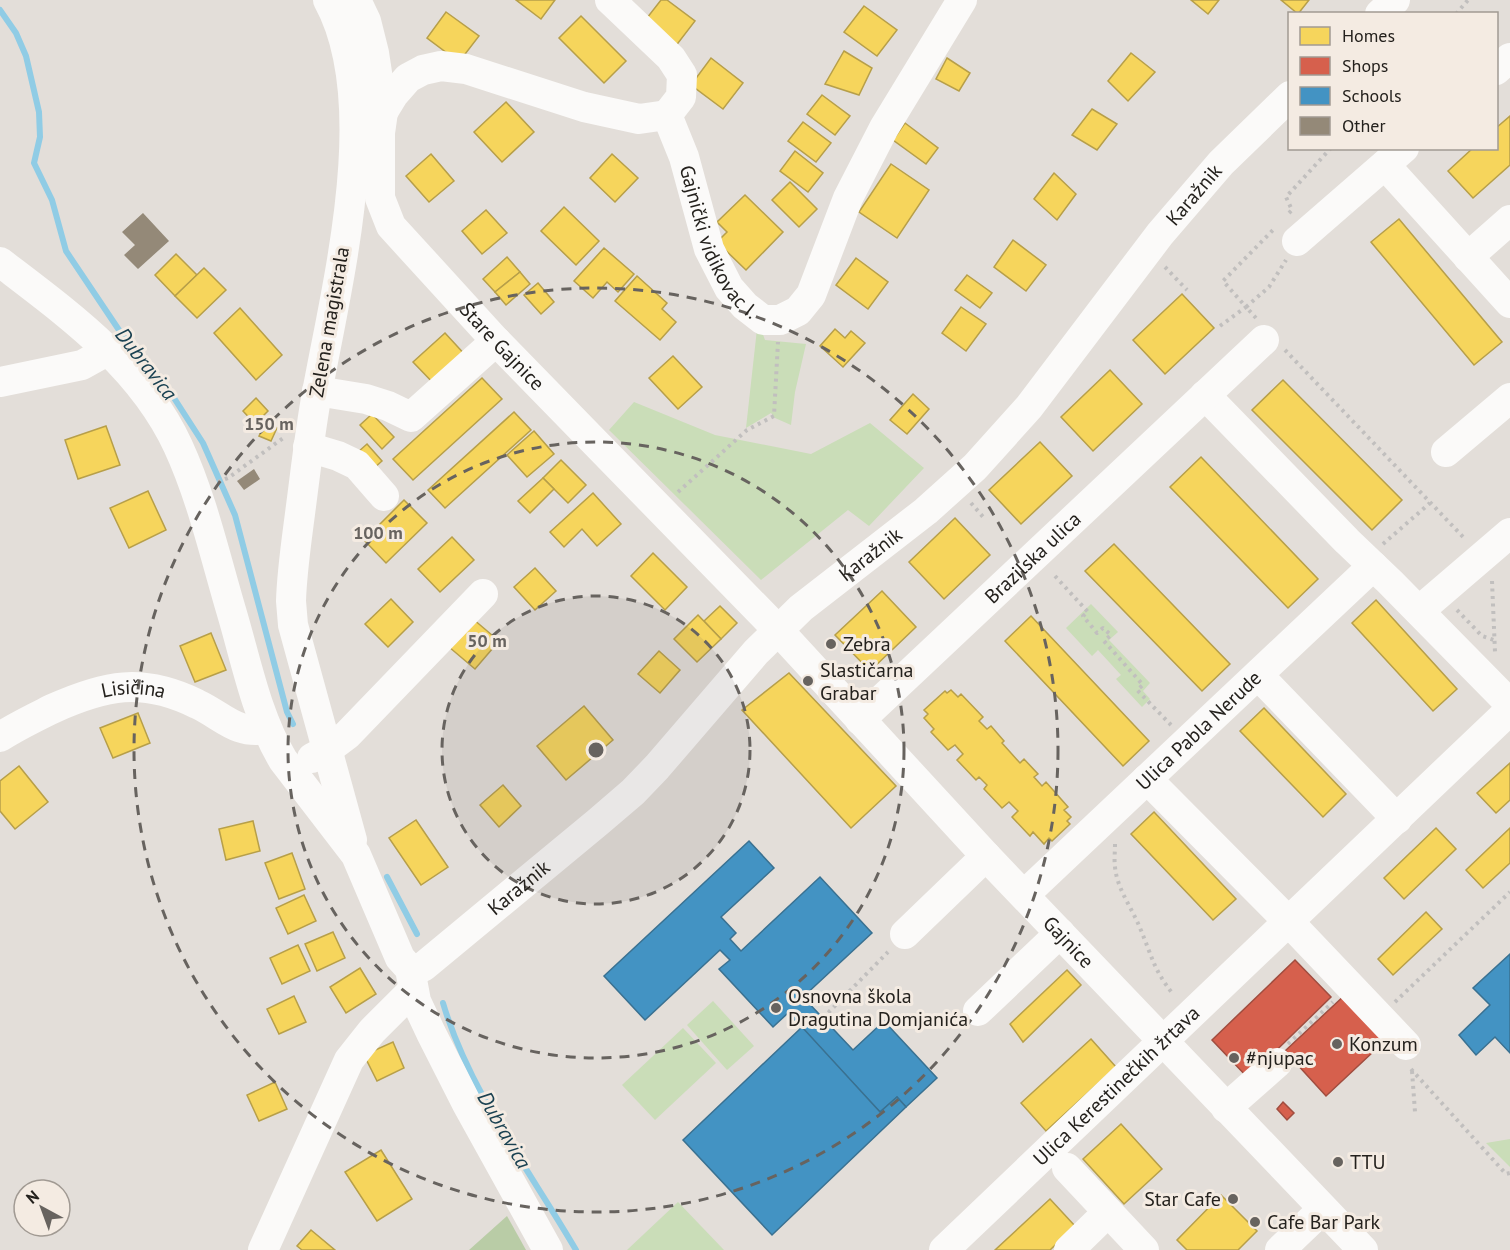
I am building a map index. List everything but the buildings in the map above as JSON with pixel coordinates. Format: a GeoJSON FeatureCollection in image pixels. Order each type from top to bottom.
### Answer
{"type":"FeatureCollection","features":[{"type":"Feature","properties":{"kind":"street","name":"Zelena magistrala"},"geometry":{"type":"LineString","coordinates":[[328,0],[343,38],[350,71],[353,156],[351,198],[317,391],[300,439],[291,601],[293,625],[356,855]]}},
{"type":"Feature","properties":{"kind":"street","name":"Stare Gajnice"},"geometry":{"type":"LineString","coordinates":[[356,0],[366,21],[374,53],[383,112],[380,132],[380,198],[391,226],[496,341],[778,630]]}},
{"type":"Feature","properties":{"kind":"street"},"geometry":{"type":"LineString","coordinates":[[383,112],[394,94],[408,78],[423,70],[441,66],[466,69],[584,107],[639,119],[667,115],[681,97],[682,75],[671,58],[610,0]]}},
{"type":"Feature","properties":{"kind":"street","name":"Gajnički vidikovac I."},"geometry":{"type":"LineString","coordinates":[[667,115],[684,157],[709,249],[729,288],[745,306],[763,320],[780,320],[798,311],[811,295],[848,198],[884,128],[962,0]]}},
{"type":"Feature","properties":{"kind":"street"},"geometry":{"type":"LineString","coordinates":[[1382,12],[1395,0]]}},
{"type":"Feature","properties":{"kind":"street"},"geometry":{"type":"LineString","coordinates":[[1498,69],[1510,58]]}},
{"type":"Feature","properties":{"kind":"street","name":"Karažnik"},"geometry":{"type":"LineString","coordinates":[[263,1250],[349,1060],[411,980],[416,970],[424,966],[633,792],[778,630],[820,592],[926,511],[975,467],[1029,406],[1160,234],[1221,163],[1288,98]]}},
{"type":"Feature","properties":{"kind":"street"},"geometry":{"type":"LineString","coordinates":[[1286,228],[1395,157],[1468,257],[1510,303]]}},
{"type":"Feature","properties":{"kind":"street"},"geometry":{"type":"LineString","coordinates":[[1468,257],[1510,220]]}},
{"type":"Feature","properties":{"kind":"street"},"geometry":{"type":"LineString","coordinates":[[0,262],[60,308],[109,350],[150,398],[178,445],[197,496],[267,729],[283,760],[356,855],[411,980],[431,1033],[467,1104],[548,1250]]}},
{"type":"Feature","properties":{"kind":"street","name":"Brazilska ulica"},"geometry":{"type":"LineString","coordinates":[[860,720],[1269,337]]}},
{"type":"Feature","properties":{"kind":"street"},"geometry":{"type":"LineString","coordinates":[[317,391],[366,399],[411,417],[496,341]]}},
{"type":"Feature","properties":{"kind":"street"},"geometry":{"type":"LineString","coordinates":[[0,382],[82,365],[109,350]]}},
{"type":"Feature","properties":{"kind":"street"},"geometry":{"type":"LineString","coordinates":[[1205,395],[1374,558],[1419,611],[1510,704]]}},
{"type":"Feature","properties":{"kind":"street"},"geometry":{"type":"LineString","coordinates":[[1446,453],[1510,398]]}},
{"type":"Feature","properties":{"kind":"street"},"geometry":{"type":"LineString","coordinates":[[300,439],[357,465],[384,496]]}},
{"type":"Feature","properties":{"kind":"street"},"geometry":{"type":"LineString","coordinates":[[1419,611],[1510,533]]}},
{"type":"Feature","properties":{"kind":"street","name":"Ulica Pabla Nerude"},"geometry":{"type":"LineString","coordinates":[[1024,895],[1258,675],[1374,558]]}},
{"type":"Feature","properties":{"kind":"street"},"geometry":{"type":"LineString","coordinates":[[283,760],[303,761],[327,750],[358,724],[483,594]]}},
{"type":"Feature","properties":{"kind":"street","name":"Gajnice"},"geometry":{"type":"LineString","coordinates":[[778,630],[986,856],[1363,1250]]}},
{"type":"Feature","properties":{"kind":"street"},"geometry":{"type":"LineString","coordinates":[[1258,675],[1397,819]]}},
{"type":"Feature","properties":{"kind":"street","name":"Lisičina"},"geometry":{"type":"LineString","coordinates":[[0,737],[83,695],[114,687],[146,687],[196,704],[242,729],[254,731],[267,729]]}},
{"type":"Feature","properties":{"kind":"street","name":"Ulica Kerestinečkih žrtava"},"geometry":{"type":"LineString","coordinates":[[944,1250],[1510,710]]}},
{"type":"Feature","properties":{"kind":"street"},"geometry":{"type":"LineString","coordinates":[[1147,779],[1289,922],[1379,1017],[1409,1058]]}},
{"type":"Feature","properties":{"kind":"street"},"geometry":{"type":"LineString","coordinates":[[905,934],[986,856]]}},
{"type":"Feature","properties":{"kind":"street"},"geometry":{"type":"LineString","coordinates":[[978,1011],[1060,933]]}},
{"type":"Feature","properties":{"kind":"street"},"geometry":{"type":"LineString","coordinates":[[1226,1108],[1282,1054]]}},
{"type":"Feature","properties":{"kind":"street"},"geometry":{"type":"LineString","coordinates":[[1066,1168],[1144,1250]]}},
{"type":"Feature","properties":{"kind":"street"},"geometry":{"type":"LineString","coordinates":[[1280,1250],[1323,1209]]}},
{"type":"Feature","properties":{"kind":"street"},"geometry":{"type":"LineString","coordinates":[[1069,1250],[1107,1213]]}},
{"type":"Feature","properties":{"kind":"path"},"geometry":{"type":"LineString","coordinates":[[1458,12],[1468,0]]}},
{"type":"Feature","properties":{"kind":"path"},"geometry":{"type":"LineString","coordinates":[[1220,326],[1269,287],[1292,210],[1286,197],[1329,150]]}},
{"type":"Feature","properties":{"kind":"path"},"geometry":{"type":"LineString","coordinates":[[1286,228],[1223,281],[1269,337],[1472,547]]}},
{"type":"Feature","properties":{"kind":"path"},"geometry":{"type":"LineString","coordinates":[[1165,266],[1187,290]]}},
{"type":"Feature","properties":{"kind":"path"},"geometry":{"type":"LineString","coordinates":[[679,491],[747,430],[774,416],[780,320]]}},
{"type":"Feature","properties":{"kind":"path"},"geometry":{"type":"LineString","coordinates":[[228,477],[300,439]]}},
{"type":"Feature","properties":{"kind":"path"},"geometry":{"type":"LineString","coordinates":[[1374,558],[1430,503]]}},
{"type":"Feature","properties":{"kind":"path"},"geometry":{"type":"LineString","coordinates":[[972,505],[984,518]]}},
{"type":"Feature","properties":{"kind":"path"},"geometry":{"type":"LineString","coordinates":[[1492,574],[1495,662]]}},
{"type":"Feature","properties":{"kind":"path"},"geometry":{"type":"LineString","coordinates":[[1055,576],[1088,612],[1083,616],[1097,633],[1103,628],[1111,635],[1104,641],[1143,685],[1137,690],[1177,732]]}},
{"type":"Feature","properties":{"kind":"path"},"geometry":{"type":"LineString","coordinates":[[1455,608],[1482,636],[1494,640]]}},
{"type":"Feature","properties":{"kind":"path"},"geometry":{"type":"LineString","coordinates":[[1116,834],[1115,868],[1124,897],[1140,926],[1160,978],[1173,994]]}},
{"type":"Feature","properties":{"kind":"path"},"geometry":{"type":"LineString","coordinates":[[1379,1017],[1510,892]]}},
{"type":"Feature","properties":{"kind":"path"},"geometry":{"type":"LineString","coordinates":[[823,1018],[905,934]]}},
{"type":"Feature","properties":{"kind":"path"},"geometry":{"type":"LineString","coordinates":[[1282,1054],[1334,1001]]}},
{"type":"Feature","properties":{"kind":"path"},"geometry":{"type":"LineString","coordinates":[[1409,1058],[1415,1113]]}},
{"type":"Feature","properties":{"kind":"path"},"geometry":{"type":"LineString","coordinates":[[1409,1058],[1506,1174],[1510,1173]]}},
{"type":"Feature","properties":{"kind":"green space"},"geometry":{"type":"Polygon","coordinates":[[[757,329],[761,329],[765,340],[806,344],[795,392],[791,425],[775,418],[771,413],[746,428],[757,329]]]}},
{"type":"Feature","properties":{"kind":"green space"},"geometry":{"type":"Polygon","coordinates":[[[634,402],[715,435],[811,454],[870,423],[924,468],[869,526],[848,510],[761,580],[609,430],[634,402]]]}},
{"type":"Feature","properties":{"kind":"green space"},"geometry":{"type":"Polygon","coordinates":[[[1091,604],[1118,632],[1109,640],[1150,683],[1143,691],[1150,699],[1142,707],[1116,679],[1121,675],[1098,650],[1092,656],[1066,628],[1091,604]]]}},
{"type":"Feature","properties":{"kind":"green space"},"geometry":{"type":"Polygon","coordinates":[[[713,1001],[754,1046],[727,1070],[687,1025],[713,1001]]]}},
{"type":"Feature","properties":{"kind":"green space"},"geometry":{"type":"Polygon","coordinates":[[[683,1028],[716,1063],[655,1120],[622,1085],[683,1028]]]}},
{"type":"Feature","properties":{"kind":"green space"},"geometry":{"type":"Polygon","coordinates":[[[1510,1139],[1510,1167],[1486,1143],[1510,1139]]]}},
{"type":"Feature","properties":{"kind":"green space"},"geometry":{"type":"Polygon","coordinates":[[[678,1202],[724,1250],[627,1250],[678,1202]]]}},
{"type":"Feature","properties":{"kind":"green space"},"geometry":{"type":"Polygon","coordinates":[[[507,1216],[526,1250],[469,1250],[507,1216]]]}},
{"type":"Feature","properties":{"kind":"waterway","name":"Dubravica"},"geometry":{"type":"LineString","coordinates":[[0,10],[16,33],[26,56],[39,112],[40,137],[34,163],[52,200],[66,251],[121,333],[165,384],[203,443],[235,515],[287,712],[293,724]]}},
{"type":"Feature","properties":{"kind":"waterway","name":"Dubravica"},"geometry":{"type":"LineString","coordinates":[[387,877],[417,934]]}},
{"type":"Feature","properties":{"kind":"waterway","name":"Dubravica"},"geometry":{"type":"LineString","coordinates":[[443,1003],[454,1036],[484,1099],[576,1250]]}},
{"type":"Feature","properties":{"kind":"place","name":"Zebra"},"geometry":{"type":"Point","coordinates":[831,644]}},
{"type":"Feature","properties":{"kind":"place","name":"Slastičarna Grabar"},"geometry":{"type":"Point","coordinates":[808,681]}},
{"type":"Feature","properties":{"kind":"place","name":"Osnovna škola Dragutina Domjanića"},"geometry":{"type":"Point","coordinates":[776,1008]}},
{"type":"Feature","properties":{"kind":"place","name":"Konzum"},"geometry":{"type":"Point","coordinates":[1337,1044]}},
{"type":"Feature","properties":{"kind":"place","name":"#njupac"},"geometry":{"type":"Point","coordinates":[1234,1058]}},
{"type":"Feature","properties":{"kind":"place","name":"TTU"},"geometry":{"type":"Point","coordinates":[1338,1162]}},
{"type":"Feature","properties":{"kind":"place","name":"Star Cafe"},"geometry":{"type":"Point","coordinates":[1233,1199]}},
{"type":"Feature","properties":{"kind":"place","name":"Cafe Bar Park"},"geometry":{"type":"Point","coordinates":[1255,1222]}}]}
